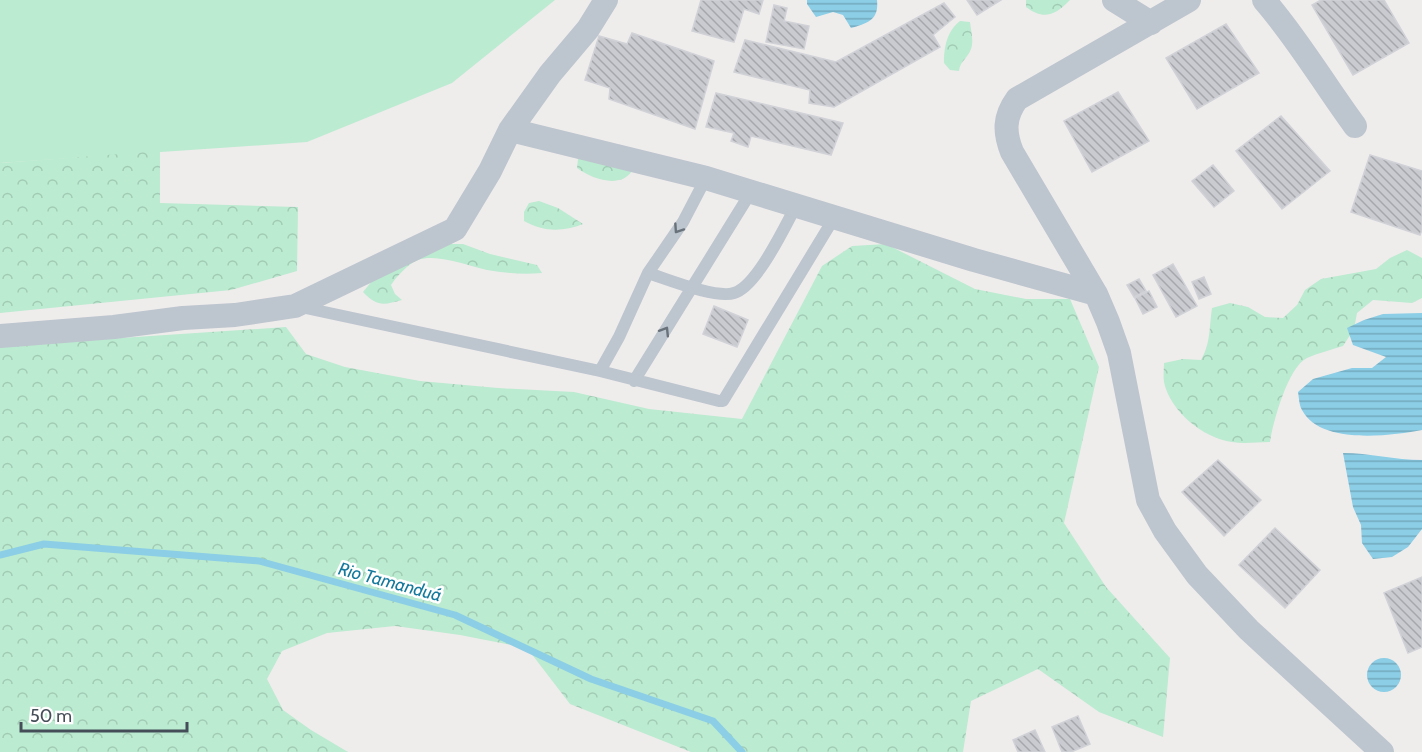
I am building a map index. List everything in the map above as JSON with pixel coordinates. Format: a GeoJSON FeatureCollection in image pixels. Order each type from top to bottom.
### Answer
{"type":"FeatureCollection","features":[{"type":"Feature","properties":{"kind":"street"},"geometry":{"type":"LineString","coordinates":[[0,336],[235,315],[295,306],[456,229],[490,171],[510,130],[550,74],[588,29],[606,0]]}},
{"type":"Feature","properties":{"kind":"street"},"geometry":{"type":"LineString","coordinates":[[1114,0],[1151,23]]}},
{"type":"Feature","properties":{"kind":"street"},"geometry":{"type":"LineString","coordinates":[[1189,0],[1017,99],[1009,110],[1005,125],[1007,140],[1011,152],[1096,294],[1108,322],[1119,353],[1148,500],[1165,531],[1197,575],[1249,630],[1382,752]]}},
{"type":"Feature","properties":{"kind":"street"},"geometry":{"type":"LineString","coordinates":[[1264,0],[1288,28],[1355,126]]}},
{"type":"Feature","properties":{"kind":"street"},"geometry":{"type":"LineString","coordinates":[[510,130],[706,178],[974,260],[1096,294]]}},
{"type":"Feature","properties":{"kind":"lane"},"geometry":{"type":"LineString","coordinates":[[600,371],[619,337],[648,273],[683,222],[706,178]]}},
{"type":"Feature","properties":{"kind":"lane"},"geometry":{"type":"LineString","coordinates":[[634,381],[751,192]]}},
{"type":"Feature","properties":{"kind":"lane"},"geometry":{"type":"LineString","coordinates":[[648,273],[691,288],[732,294],[746,288],[770,254],[796,206]]}},
{"type":"Feature","properties":{"kind":"lane"},"geometry":{"type":"LineString","coordinates":[[295,306],[600,371],[719,402],[726,399],[834,218]]}},
{"type":"Feature","properties":{"kind":"green space"},"geometry":{"type":"Polygon","coordinates":[[[0,0],[555,0],[452,83],[307,142],[0,163],[0,0]]]}},
{"type":"Feature","properties":{"kind":"green space"},"geometry":{"type":"Polygon","coordinates":[[[1026,0],[1070,0],[1054,13],[1043,15],[1026,7],[1026,0]]]}},
{"type":"Feature","properties":{"kind":"green space"},"geometry":{"type":"Polygon","coordinates":[[[960,21],[970,22],[972,46],[959,71],[950,70],[944,63],[947,40],[960,21]]]}},
{"type":"Feature","properties":{"kind":"green space"},"geometry":{"type":"Polygon","coordinates":[[[160,151],[160,203],[298,207],[297,271],[231,290],[0,313],[0,163],[160,151]]]}},
{"type":"Feature","properties":{"kind":"green space"},"geometry":{"type":"Polygon","coordinates":[[[585,153],[632,171],[620,180],[613,181],[590,176],[577,168],[578,159],[585,153]]]}},
{"type":"Feature","properties":{"kind":"green space"},"geometry":{"type":"Polygon","coordinates":[[[539,201],[558,208],[583,224],[553,230],[524,221],[524,212],[529,203],[539,201]]]}},
{"type":"Feature","properties":{"kind":"green space"},"geometry":{"type":"Polygon","coordinates":[[[450,244],[463,244],[490,254],[537,265],[542,273],[501,272],[443,259],[426,258],[410,264],[391,285],[395,294],[402,300],[381,304],[363,292],[372,281],[450,244]]]}},
{"type":"Feature","properties":{"kind":"green space"},"geometry":{"type":"Polygon","coordinates":[[[886,244],[975,289],[1026,299],[1070,299],[1099,367],[1064,523],[1106,587],[1170,658],[1163,737],[1099,712],[1038,669],[971,701],[963,752],[691,752],[570,704],[527,648],[460,635],[395,626],[327,633],[282,651],[267,679],[283,710],[348,752],[0,752],[0,346],[286,327],[306,354],[345,367],[420,381],[574,392],[649,409],[742,419],[822,266],[852,246],[886,244]]]}},
{"type":"Feature","properties":{"kind":"green space"},"geometry":{"type":"Polygon","coordinates":[[[1407,250],[1422,258],[1422,298],[1412,303],[1373,300],[1357,313],[1354,329],[1343,346],[1311,356],[1300,363],[1283,396],[1270,442],[1232,442],[1210,435],[1189,421],[1173,403],[1164,382],[1164,363],[1183,359],[1201,360],[1208,341],[1212,308],[1230,303],[1248,307],[1265,317],[1283,318],[1297,305],[1305,290],[1321,279],[1376,269],[1390,258],[1407,250]]]}},
{"type":"Feature","properties":{"kind":"water"},"geometry":{"type":"Polygon","coordinates":[[[807,0],[877,0],[877,7],[871,20],[851,28],[843,15],[833,12],[816,17],[807,4],[807,0]]]}},
{"type":"Feature","properties":{"kind":"water"},"geometry":{"type":"Polygon","coordinates":[[[1422,313],[1422,430],[1375,436],[1357,435],[1324,429],[1311,421],[1301,408],[1298,392],[1313,379],[1352,368],[1372,368],[1386,357],[1353,345],[1347,328],[1383,314],[1422,313]]]}},
{"type":"Feature","properties":{"kind":"water"},"geometry":{"type":"Polygon","coordinates":[[[1343,453],[1422,460],[1422,529],[1408,547],[1392,557],[1373,559],[1362,543],[1361,525],[1353,507],[1343,453]]]}},
{"type":"Feature","properties":{"kind":"water"},"geometry":{"type":"Polygon","coordinates":[[[1384,658],[1396,663],[1401,675],[1396,687],[1384,692],[1372,687],[1367,675],[1372,663],[1384,658]]]}},
{"type":"Feature","properties":{"kind":"building"},"geometry":{"type":"Polygon","coordinates":[[[701,0],[763,0],[759,14],[744,9],[734,42],[692,31],[701,0]]]}},
{"type":"Feature","properties":{"kind":"building"},"geometry":{"type":"Polygon","coordinates":[[[967,0],[1001,0],[977,15],[967,0]]]}},
{"type":"Feature","properties":{"kind":"building"},"geometry":{"type":"Polygon","coordinates":[[[1321,0],[1384,0],[1409,43],[1353,75],[1312,5],[1321,0]]]}},
{"type":"Feature","properties":{"kind":"building"},"geometry":{"type":"Polygon","coordinates":[[[944,3],[955,17],[933,35],[940,47],[834,107],[809,103],[810,90],[734,72],[745,40],[836,62],[944,3]]]}},
{"type":"Feature","properties":{"kind":"building"},"geometry":{"type":"Polygon","coordinates":[[[774,5],[787,8],[784,21],[809,26],[804,49],[766,42],[774,5]]]}},
{"type":"Feature","properties":{"kind":"building"},"geometry":{"type":"Polygon","coordinates":[[[1226,24],[1259,73],[1197,109],[1166,58],[1226,24]]]}},
{"type":"Feature","properties":{"kind":"building"},"geometry":{"type":"Polygon","coordinates":[[[632,33],[714,61],[695,129],[609,99],[610,88],[585,80],[599,36],[627,44],[632,33]]]}},
{"type":"Feature","properties":{"kind":"building"},"geometry":{"type":"Polygon","coordinates":[[[1118,92],[1149,141],[1092,172],[1064,121],[1118,92]]]}},
{"type":"Feature","properties":{"kind":"building"},"geometry":{"type":"Polygon","coordinates":[[[716,93],[843,123],[831,155],[751,136],[748,147],[731,141],[734,133],[706,127],[716,93]]]}},
{"type":"Feature","properties":{"kind":"building"},"geometry":{"type":"Polygon","coordinates":[[[1281,116],[1330,171],[1282,209],[1236,151],[1281,116]]]}},
{"type":"Feature","properties":{"kind":"building"},"geometry":{"type":"Polygon","coordinates":[[[1370,155],[1422,171],[1422,230],[1420,235],[1351,212],[1370,155]]]}},
{"type":"Feature","properties":{"kind":"building"},"geometry":{"type":"Polygon","coordinates":[[[1213,165],[1234,191],[1214,207],[1192,181],[1213,165]]]}},
{"type":"Feature","properties":{"kind":"building"},"geometry":{"type":"Polygon","coordinates":[[[1173,264],[1197,306],[1176,317],[1153,275],[1173,264]]]}},
{"type":"Feature","properties":{"kind":"building"},"geometry":{"type":"Polygon","coordinates":[[[1204,277],[1211,294],[1199,299],[1192,282],[1204,277]]]}},
{"type":"Feature","properties":{"kind":"building"},"geometry":{"type":"Polygon","coordinates":[[[1139,279],[1146,291],[1134,297],[1127,285],[1139,279]]]}},
{"type":"Feature","properties":{"kind":"building"},"geometry":{"type":"Polygon","coordinates":[[[1149,291],[1157,307],[1143,314],[1135,298],[1149,291]]]}},
{"type":"Feature","properties":{"kind":"building"},"geometry":{"type":"Polygon","coordinates":[[[714,306],[748,320],[737,347],[703,334],[714,306]]]}},
{"type":"Feature","properties":{"kind":"building"},"geometry":{"type":"Polygon","coordinates":[[[1218,460],[1261,500],[1224,536],[1182,492],[1218,460]]]}},
{"type":"Feature","properties":{"kind":"building"},"geometry":{"type":"Polygon","coordinates":[[[1275,528],[1320,570],[1285,608],[1239,565],[1275,528]]]}},
{"type":"Feature","properties":{"kind":"building"},"geometry":{"type":"Polygon","coordinates":[[[1422,577],[1422,647],[1408,653],[1384,593],[1422,577]]]}},
{"type":"Feature","properties":{"kind":"building"},"geometry":{"type":"Polygon","coordinates":[[[1078,716],[1090,744],[1071,752],[1062,752],[1052,727],[1078,716]]]}},
{"type":"Feature","properties":{"kind":"building"},"geometry":{"type":"Polygon","coordinates":[[[1035,730],[1045,752],[1018,752],[1013,740],[1035,730]]]}},
{"type":"Feature","properties":{"kind":"waterway","name":"Rio Tamanduá"},"geometry":{"type":"LineString","coordinates":[[0,555],[44,544],[259,561],[455,615],[591,679],[713,721],[742,752]]}}]}
